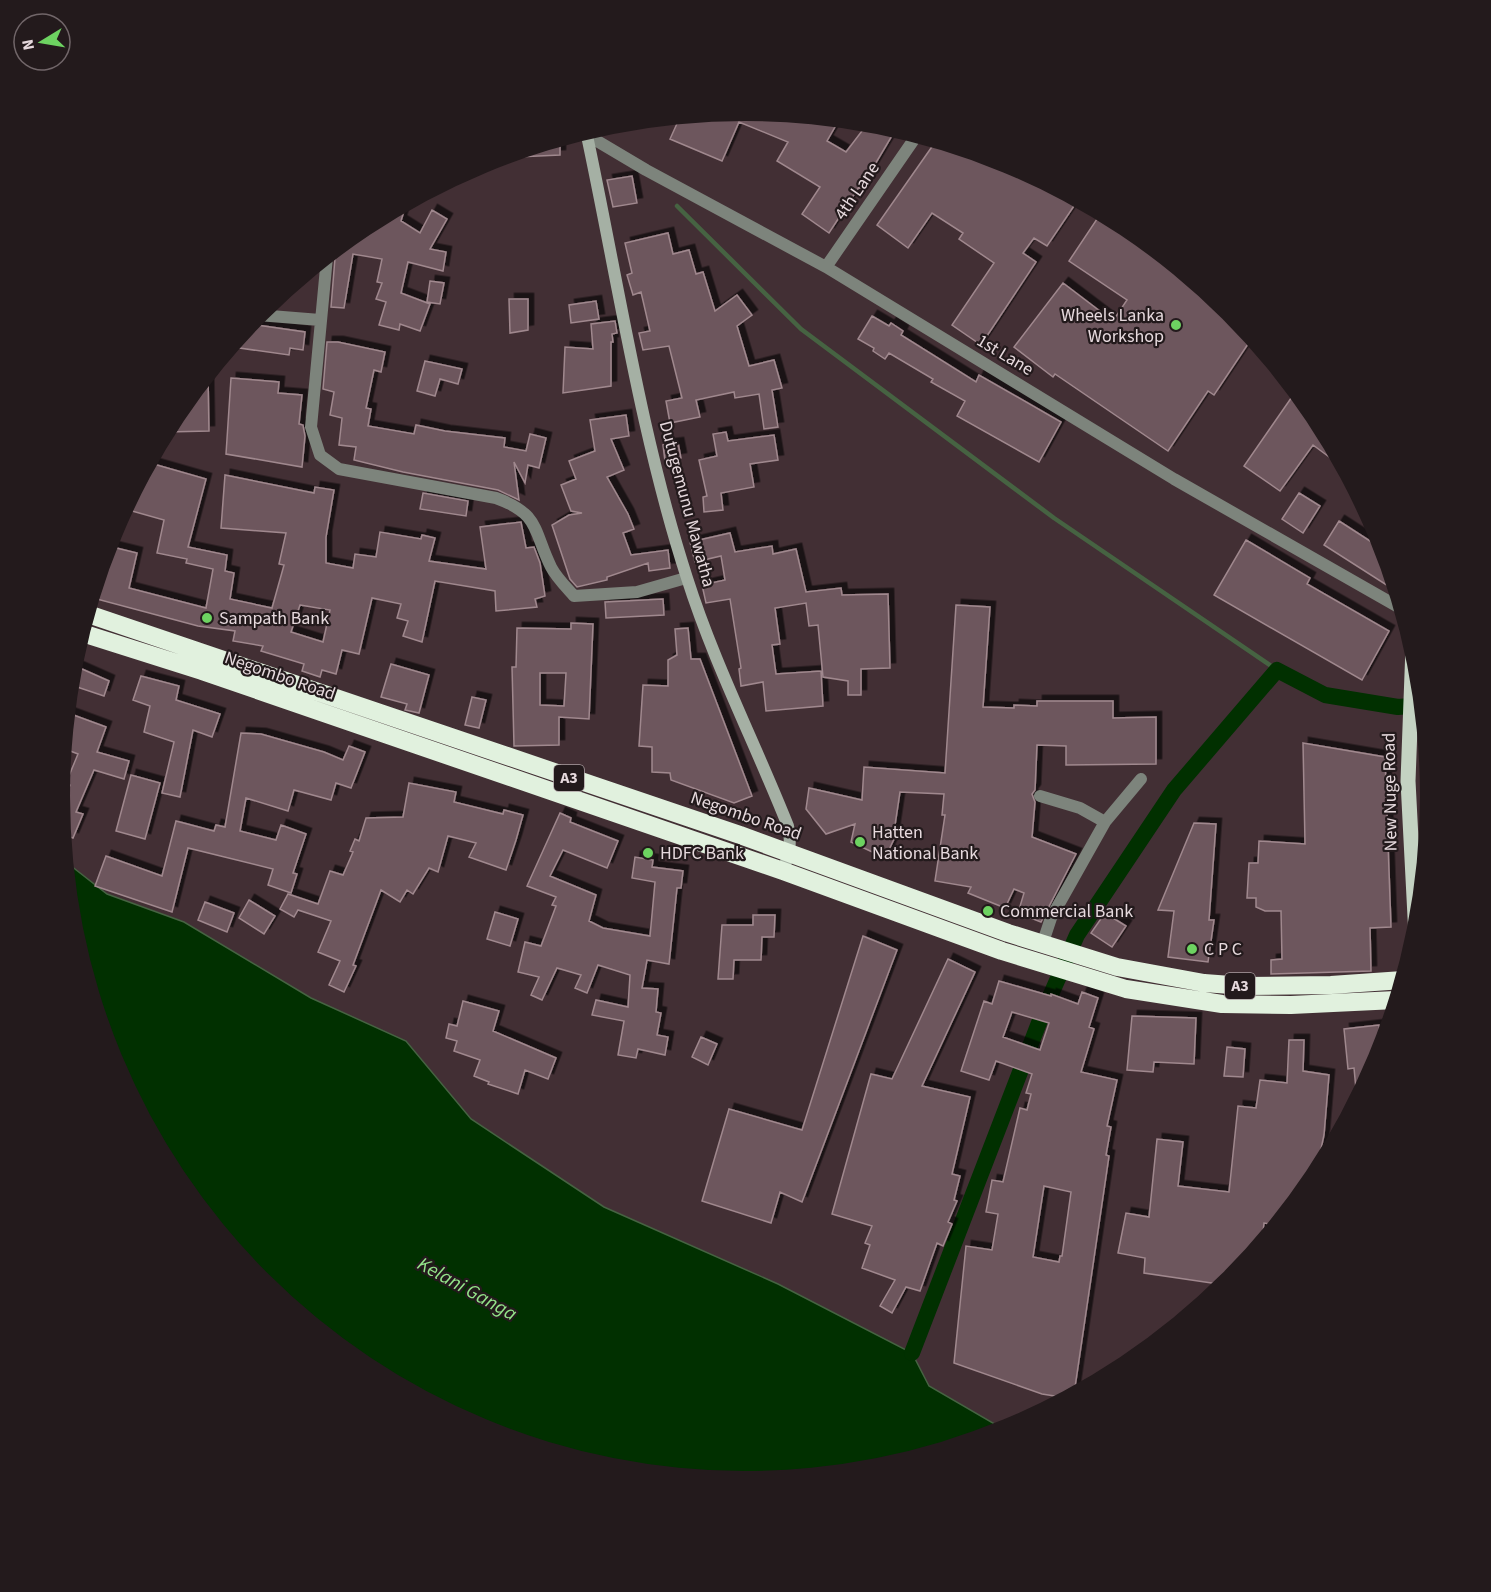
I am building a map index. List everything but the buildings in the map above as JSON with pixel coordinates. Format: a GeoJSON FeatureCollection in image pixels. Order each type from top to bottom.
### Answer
{"type":"FeatureCollection","features":[{"type":"Feature","properties":{"kind":"highway","name":"Negombo Road"},"geometry":{"type":"LineString","coordinates":[[95,616],[790,852],[860,880],[1046,946],[1077,965],[1126,989],[1222,1004],[1291,1005],[1389,1000]]}},
{"type":"Feature","properties":{"kind":"highway","name":"Negombo Road"},"geometry":{"type":"LineString","coordinates":[[90,636],[202,670],[783,871],[1043,964],[1117,968],[1204,983],[1331,985],[1394,981]]}},
{"type":"Feature","properties":{"kind":"main road","name":"New Nuge Road"},"geometry":{"type":"LineString","coordinates":[[1410,675],[1408,819],[1413,895]]}},
{"type":"Feature","properties":{"kind":"street","name":"1st Lane"},"geometry":{"type":"LineString","coordinates":[[595,138],[646,170],[826,267],[1174,479],[1392,603]]}},
{"type":"Feature","properties":{"kind":"street","name":"Dutugemunu Mawatha"},"geometry":{"type":"LineString","coordinates":[[588,140],[645,423],[687,578],[788,826],[791,840],[790,852],[783,871]]}},
{"type":"Feature","properties":{"kind":"street","name":"4th Lane"},"geometry":{"type":"LineString","coordinates":[[826,267],[912,142]]}},
{"type":"Feature","properties":{"kind":"street"},"geometry":{"type":"LineString","coordinates":[[326,268],[311,427],[320,455],[339,469],[496,498],[512,504],[526,513],[543,544],[551,568],[574,596],[637,592],[687,578]]}},
{"type":"Feature","properties":{"kind":"street"},"geometry":{"type":"LineString","coordinates":[[271,316],[320,320]]}},
{"type":"Feature","properties":{"kind":"street"},"geometry":{"type":"LineString","coordinates":[[1046,946],[1051,918],[1105,822],[1141,779]]}},
{"type":"Feature","properties":{"kind":"street"},"geometry":{"type":"LineString","coordinates":[[1040,796],[1080,808],[1105,822]]}},
{"type":"Feature","properties":{"kind":"water","name":"Kelani Ganga"},"geometry":{"type":"Polygon","coordinates":[[[75,869],[107,894],[184,922],[311,998],[406,1041],[471,1119],[604,1207],[778,1284],[912,1353],[929,1386],[994,1424],[920,1448],[877,1458],[790,1470],[746,1471],[701,1470],[657,1465],[571,1448],[487,1420],[408,1381],[335,1332],[268,1273],[210,1207],[184,1171],[140,1095],[106,1013],[83,928],[75,869]]]}},
{"type":"Feature","properties":{"kind":"waterway"},"geometry":{"type":"LineString","coordinates":[[677,206],[801,329],[1054,518],[1277,670]]}},
{"type":"Feature","properties":{"kind":"waterway"},"geometry":{"type":"LineString","coordinates":[[912,1353],[1042,1015],[1077,935],[1174,790],[1277,670],[1325,695],[1398,707],[1415,706]]}},
{"type":"Feature","properties":{"kind":"place","name":"Wheels Lanka Workshop"},"geometry":{"type":"Point","coordinates":[1176,325]}},
{"type":"Feature","properties":{"kind":"place","name":"Sampath Bank"},"geometry":{"type":"Point","coordinates":[207,618]}},
{"type":"Feature","properties":{"kind":"place","name":"Hatten National Bank"},"geometry":{"type":"Point","coordinates":[860,842]}},
{"type":"Feature","properties":{"kind":"place","name":"HDFC Bank"},"geometry":{"type":"Point","coordinates":[648,853]}},
{"type":"Feature","properties":{"kind":"place","name":"Commercial Bank"},"geometry":{"type":"Point","coordinates":[988,911]}},
{"type":"Feature","properties":{"kind":"place","name":"C P C"},"geometry":{"type":"Point","coordinates":[1192,949]}}]}
